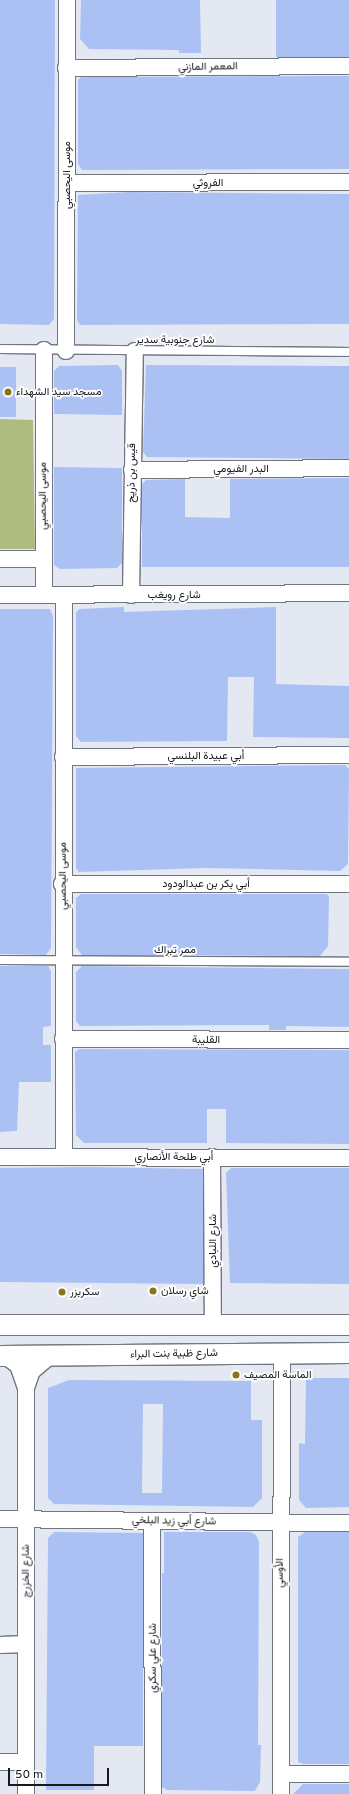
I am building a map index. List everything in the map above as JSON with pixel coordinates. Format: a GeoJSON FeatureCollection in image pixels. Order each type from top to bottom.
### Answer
{"type":"FeatureCollection","features":[{"type":"Feature","properties":{"kind":"street","name":"موسى اليحصبي"},"geometry":{"type":"LineString","coordinates":[[66,350],[67,0]]}},
{"type":"Feature","properties":{"kind":"street","name":"المعمر المازني"},"geometry":{"type":"LineString","coordinates":[[66,68],[349,66]]}},
{"type":"Feature","properties":{"kind":"street","name":"الفروثي"},"geometry":{"type":"LineString","coordinates":[[67,183],[349,182]]}},
{"type":"Feature","properties":{"kind":"street","name":"موسى اليحصبي"},"geometry":{"type":"LineString","coordinates":[[44,350],[44,595]]}},
{"type":"Feature","properties":{"kind":"street","name":"قيس بن ذريح"},"geometry":{"type":"LineString","coordinates":[[131,595],[132,470],[136,351]]}},
{"type":"Feature","properties":{"kind":"street","name":"البدر الفيومي"},"geometry":{"type":"LineString","coordinates":[[132,470],[349,468]]}},
{"type":"Feature","properties":{"kind":"street"},"geometry":{"type":"LineString","coordinates":[[0,559],[43,559]]}},
{"type":"Feature","properties":{"kind":"street","name":"شارع رويغب"},"geometry":{"type":"LineString","coordinates":[[0,595],[349,593]]}},
{"type":"Feature","properties":{"kind":"street","name":"موسى اليحصبي"},"geometry":{"type":"LineString","coordinates":[[64,595],[62,884],[64,1156]]}},
{"type":"Feature","properties":{"kind":"street","name":"أبي عبيدة البلنسي"},"geometry":{"type":"LineString","coordinates":[[63,757],[349,755]]}},
{"type":"Feature","properties":{"kind":"street","name":"أبي بكر بن عبدالودود"},"geometry":{"type":"LineString","coordinates":[[62,884],[349,884]]}},
{"type":"Feature","properties":{"kind":"street","name":"القليبة"},"geometry":{"type":"LineString","coordinates":[[63,1039],[349,1040]]}},
{"type":"Feature","properties":{"kind":"street","name":"أبي طلحة الأنصاري"},"geometry":{"type":"LineString","coordinates":[[0,1157],[349,1158]]}},
{"type":"Feature","properties":{"kind":"street","name":"شارع اللبادي"},"geometry":{"type":"LineString","coordinates":[[212,1157],[213,1325]]}},
{"type":"Feature","properties":{"kind":"street"},"geometry":{"type":"LineString","coordinates":[[0,1325],[349,1325]]}},
{"type":"Feature","properties":{"kind":"street","name":"شارع ظبية بنت البراء"},"geometry":{"type":"LineString","coordinates":[[3,1356],[282,1352],[349,1353]]}},
{"type":"Feature","properties":{"kind":"street","name":"الأوسي"},"geometry":{"type":"LineString","coordinates":[[281,1794],[280,1523],[282,1352]]}},
{"type":"Feature","properties":{"kind":"street","name":"شارع الخزرج"},"geometry":{"type":"LineString","coordinates":[[3,1356],[18,1365],[26,1388],[26,1794]]}},
{"type":"Feature","properties":{"kind":"street"},"geometry":{"type":"LineString","coordinates":[[26,1388],[32,1371],[50,1356]]}},
{"type":"Feature","properties":{"kind":"street","name":"شارع أبي زيد البلخي"},"geometry":{"type":"LineString","coordinates":[[0,1519],[349,1523]]}},
{"type":"Feature","properties":{"kind":"street","name":"شارع علي سكري"},"geometry":{"type":"LineString","coordinates":[[152,1521],[153,1794]]}},
{"type":"Feature","properties":{"kind":"street"},"geometry":{"type":"LineString","coordinates":[[0,1645],[26,1644]]}},
{"type":"Feature","properties":{"kind":"street"},"geometry":{"type":"LineString","coordinates":[[0,1762],[25,1762]]}},
{"type":"Feature","properties":{"kind":"street"},"geometry":{"type":"LineString","coordinates":[[281,1774],[349,1774]]}},
{"type":"Feature","properties":{"kind":"lane","name":"شارع جنوبية سدير"},"geometry":{"type":"LineString","coordinates":[[0,350],[349,352]]}},
{"type":"Feature","properties":{"kind":"lane","name":"ممر تبراك"},"geometry":{"type":"LineString","coordinates":[[0,960],[349,962]]}},
{"type":"Feature","properties":{"kind":"green space"},"geometry":{"type":"Polygon","coordinates":[[[0,419],[33,420],[35,549],[0,549],[0,419]]]}},
{"type":"Feature","properties":{"kind":"building"},"geometry":{"type":"Polygon","coordinates":[[[0,0],[55,0],[54,319],[49,325],[0,324],[0,0]]]}},
{"type":"Feature","properties":{"kind":"building"},"geometry":{"type":"Polygon","coordinates":[[[81,0],[200,0],[201,53],[179,53],[179,50],[89,49],[80,39],[81,0]]]}},
{"type":"Feature","properties":{"kind":"building"},"geometry":{"type":"Polygon","coordinates":[[[276,0],[349,0],[349,57],[276,57],[276,0]]]}},
{"type":"Feature","properties":{"kind":"building"},"geometry":{"type":"Polygon","coordinates":[[[349,76],[349,169],[82,170],[78,164],[78,80],[81,77],[349,76]]]}},
{"type":"Feature","properties":{"kind":"building"},"geometry":{"type":"Polygon","coordinates":[[[130,192],[349,194],[349,324],[80,325],[77,320],[78,195],[130,192]]]}},
{"type":"Feature","properties":{"kind":"building"},"geometry":{"type":"Polygon","coordinates":[[[118,365],[122,371],[122,415],[54,414],[54,371],[59,366],[118,365]]]}},
{"type":"Feature","properties":{"kind":"building"},"geometry":{"type":"Polygon","coordinates":[[[146,365],[349,366],[349,459],[147,457],[143,452],[146,365]]]}},
{"type":"Feature","properties":{"kind":"building","name":"مسجد سيد الشهداء"},"geometry":{"type":"Polygon","coordinates":[[[0,367],[16,367],[16,417],[0,417],[0,367]]]}},
{"type":"Feature","properties":{"kind":"building"},"geometry":{"type":"Polygon","coordinates":[[[54,467],[122,468],[122,563],[117,568],[60,569],[54,565],[54,467]]]}},
{"type":"Feature","properties":{"kind":"building"},"geometry":{"type":"Polygon","coordinates":[[[349,478],[349,567],[142,567],[142,484],[146,480],[185,479],[185,517],[230,518],[230,479],[349,478]]]}},
{"type":"Feature","properties":{"kind":"building"},"geometry":{"type":"Polygon","coordinates":[[[124,607],[124,612],[276,607],[276,684],[349,686],[349,738],[253,737],[254,677],[228,677],[227,741],[81,742],[76,736],[76,612],[80,609],[124,607]]]}},
{"type":"Feature","properties":{"kind":"building"},"geometry":{"type":"Polygon","coordinates":[[[0,609],[50,609],[53,616],[51,948],[46,955],[0,954],[0,609]]]}},
{"type":"Feature","properties":{"kind":"building"},"geometry":{"type":"Polygon","coordinates":[[[345,765],[349,769],[348,864],[340,871],[206,868],[79,872],[76,868],[76,768],[345,765]]]}},
{"type":"Feature","properties":{"kind":"building"},"geometry":{"type":"Polygon","coordinates":[[[81,894],[327,894],[329,897],[328,946],[320,956],[82,955],[76,947],[76,898],[81,894]]]}},
{"type":"Feature","properties":{"kind":"building"},"geometry":{"type":"Polygon","coordinates":[[[0,966],[48,966],[51,971],[51,1026],[43,1027],[43,1045],[51,1045],[51,1082],[19,1082],[17,1131],[0,1132],[0,966]]]}},
{"type":"Feature","properties":{"kind":"building"},"geometry":{"type":"Polygon","coordinates":[[[82,966],[349,969],[349,1027],[286,1026],[286,1030],[269,1030],[269,1025],[80,1026],[76,1021],[76,972],[82,966]]]}},
{"type":"Feature","properties":{"kind":"building"},"geometry":{"type":"Polygon","coordinates":[[[79,1049],[349,1050],[349,1144],[226,1143],[226,1109],[207,1109],[207,1143],[84,1143],[76,1135],[75,1052],[79,1049]]]}},
{"type":"Feature","properties":{"kind":"building"},"geometry":{"type":"Polygon","coordinates":[[[89,1167],[203,1169],[203,1284],[0,1282],[0,1168],[89,1167]]]}},
{"type":"Feature","properties":{"kind":"building"},"geometry":{"type":"Polygon","coordinates":[[[231,1168],[349,1168],[349,1284],[230,1283],[226,1173],[231,1168]]]}},
{"type":"Feature","properties":{"kind":"building"},"geometry":{"type":"Polygon","coordinates":[[[306,1378],[349,1378],[349,1507],[306,1508],[299,1500],[299,1443],[305,1444],[306,1378]]]}},
{"type":"Feature","properties":{"kind":"building"},"geometry":{"type":"Polygon","coordinates":[[[69,1380],[251,1381],[251,1420],[262,1420],[262,1498],[253,1507],[54,1504],[48,1498],[48,1388],[69,1380]],[[143,1404],[142,1493],[162,1493],[163,1404],[143,1404]]]}},
{"type":"Feature","properties":{"kind":"building"},"geometry":{"type":"Polygon","coordinates":[[[54,1532],[143,1533],[143,1746],[94,1746],[94,1790],[46,1790],[48,1538],[54,1532]]]}},
{"type":"Feature","properties":{"kind":"building"},"geometry":{"type":"Polygon","coordinates":[[[164,1532],[250,1532],[256,1535],[259,1542],[258,1745],[261,1745],[260,1782],[255,1791],[167,1790],[162,1787],[162,1573],[164,1573],[164,1532]]]}},
{"type":"Feature","properties":{"kind":"building"},"geometry":{"type":"Polygon","coordinates":[[[305,1532],[349,1532],[349,1764],[303,1764],[298,1762],[298,1537],[305,1532]]]}},
{"type":"Feature","properties":{"kind":"building"},"geometry":{"type":"Polygon","coordinates":[[[303,1784],[349,1784],[349,1794],[293,1794],[303,1784]]]}},
{"type":"Feature","properties":{"kind":"place","name":"مسجد سيد الشهداء"},"geometry":{"type":"Point","coordinates":[8,392]}},
{"type":"Feature","properties":{"kind":"place","name":"شاي رسلان"},"geometry":{"type":"Point","coordinates":[153,1291]}},
{"type":"Feature","properties":{"kind":"place","name":"سكربزر"},"geometry":{"type":"Point","coordinates":[62,1292]}},
{"type":"Feature","properties":{"kind":"place","name":"الماسة المصيف"},"geometry":{"type":"Point","coordinates":[236,1375]}}]}
